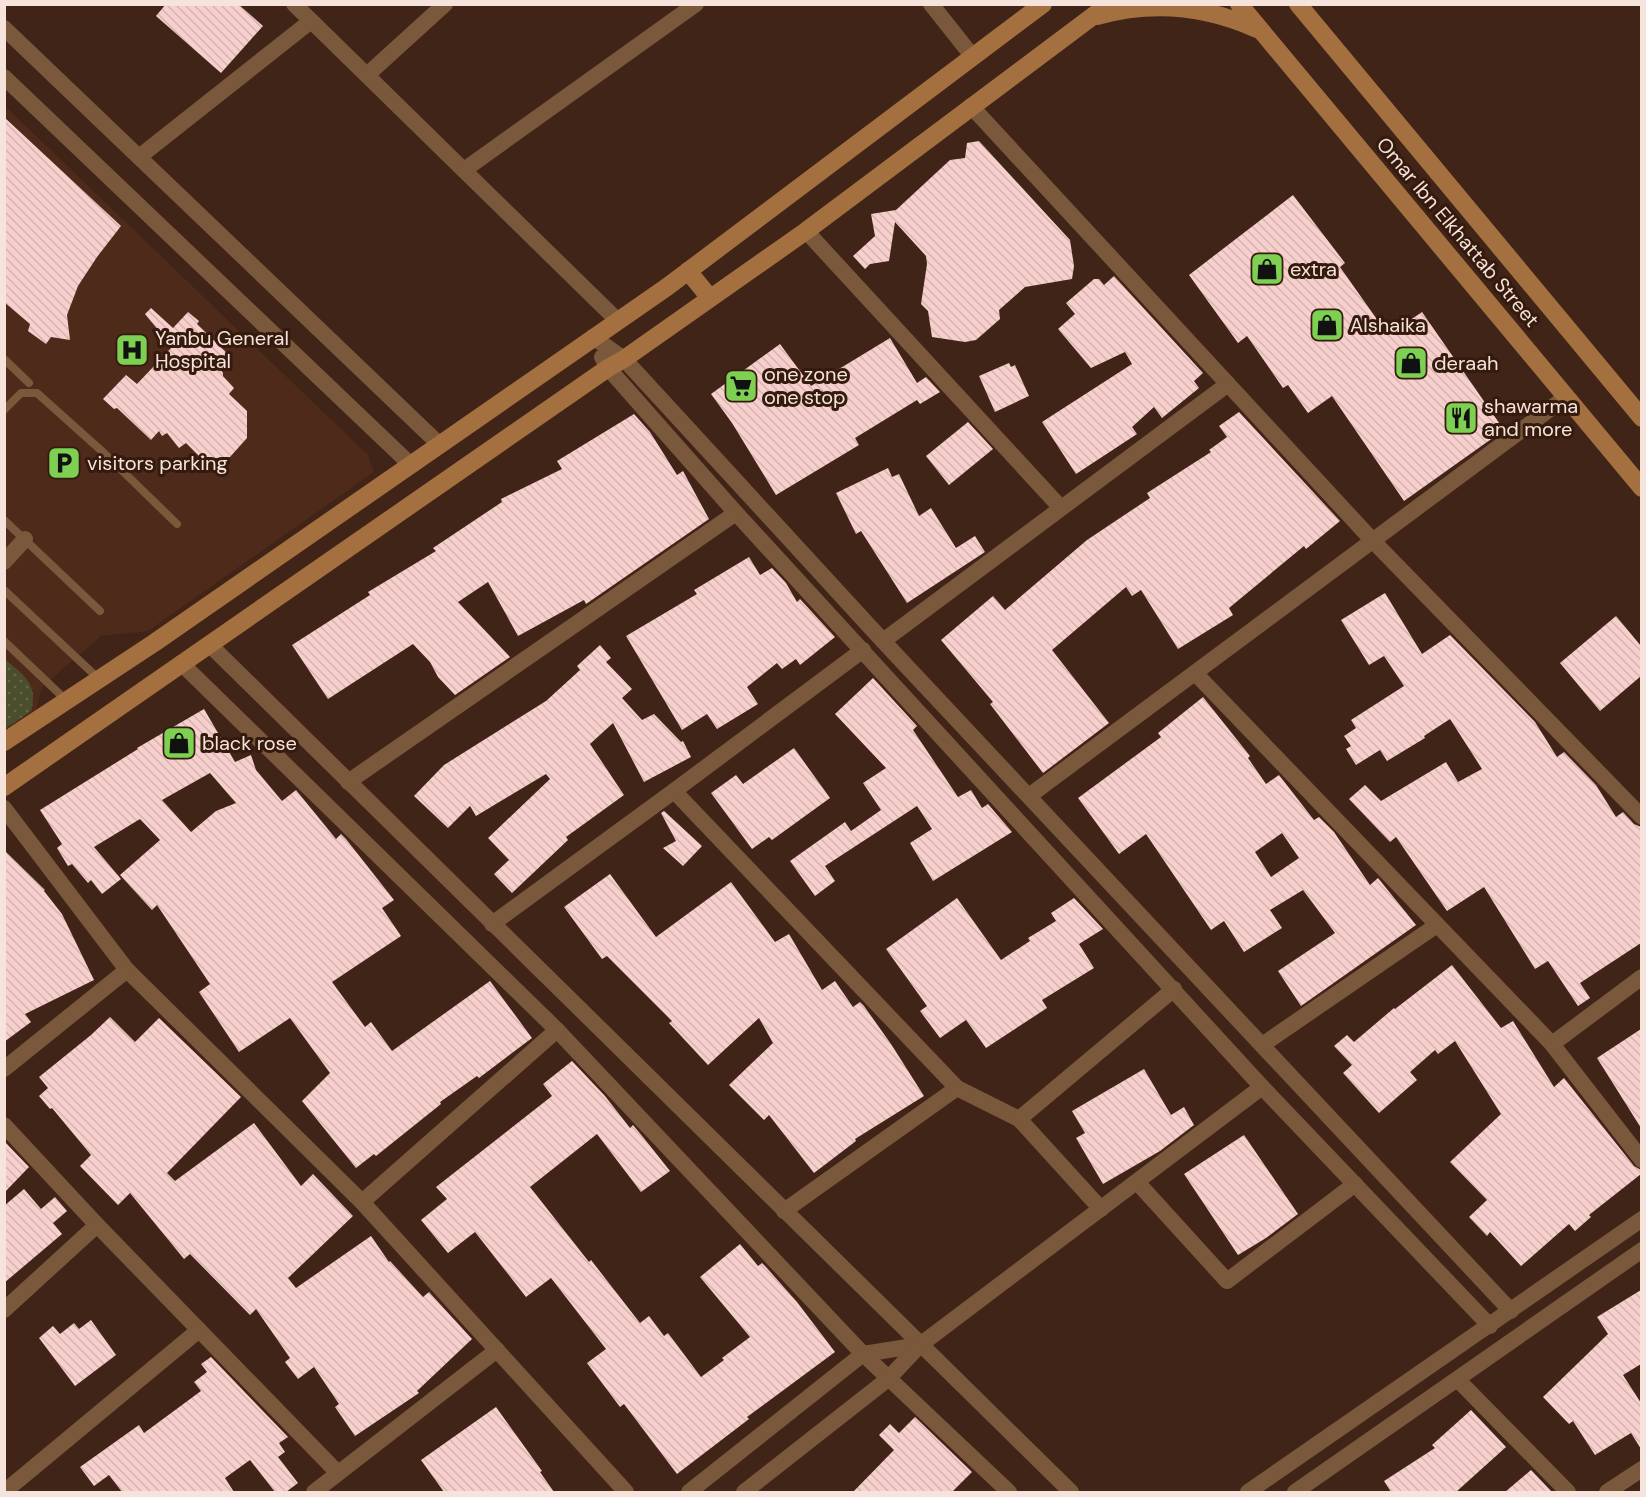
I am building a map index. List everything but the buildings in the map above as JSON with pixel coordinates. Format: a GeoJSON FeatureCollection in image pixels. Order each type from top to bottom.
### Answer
{"type":"FeatureCollection","features":[{"type":"Feature","properties":{"kind":"main road"},"geometry":{"type":"LineString","coordinates":[[4,742],[100,679],[618,321],[1043,4]]}},
{"type":"Feature","properties":{"kind":"main road"},"geometry":{"type":"LineString","coordinates":[[4,787],[806,231],[1109,4]]}},
{"type":"Feature","properties":{"kind":"main road","name":"Omar Ibn Elkhattab Street"},"geometry":{"type":"LineString","coordinates":[[1239,4],[1641,488]]}},
{"type":"Feature","properties":{"kind":"main road","name":"Omar Ibn Elkhattab Street"},"geometry":{"type":"LineString","coordinates":[[1298,4],[1641,418]]}},
{"type":"Feature","properties":{"kind":"main road"},"geometry":{"type":"LineString","coordinates":[[1092,17],[1134,8],[1178,8],[1220,15],[1261,31]]}},
{"type":"Feature","properties":{"kind":"main road"},"geometry":{"type":"LineString","coordinates":[[688,271],[710,298]]}},
{"type":"Feature","properties":{"kind":"street"},"geometry":{"type":"LineString","coordinates":[[294,4],[618,321]]}},
{"type":"Feature","properties":{"kind":"street"},"geometry":{"type":"LineString","coordinates":[[367,75],[445,4]]}},
{"type":"Feature","properties":{"kind":"street"},"geometry":{"type":"LineString","coordinates":[[464,170],[696,4]]}},
{"type":"Feature","properties":{"kind":"street"},"geometry":{"type":"LineString","coordinates":[[931,4],[973,57]]}},
{"type":"Feature","properties":{"kind":"street"},"geometry":{"type":"LineString","coordinates":[[139,157],[311,21]]}},
{"type":"Feature","properties":{"kind":"street"},"geometry":{"type":"LineString","coordinates":[[4,28],[440,445]]}},
{"type":"Feature","properties":{"kind":"street"},"geometry":{"type":"LineString","coordinates":[[4,77],[411,465]]}},
{"type":"Feature","properties":{"kind":"street"},"geometry":{"type":"LineString","coordinates":[[972,106],[1373,541],[1641,817]]}},
{"type":"Feature","properties":{"kind":"street"},"geometry":{"type":"LineString","coordinates":[[806,231],[1061,508]]}},
{"type":"Feature","properties":{"kind":"street"},"geometry":{"type":"LineString","coordinates":[[593,337],[736,513],[1262,1087],[1490,1326]]}},
{"type":"Feature","properties":{"kind":"street"},"geometry":{"type":"LineString","coordinates":[[616,364],[884,641],[1511,1311]]}},
{"type":"Feature","properties":{"kind":"street"},"geometry":{"type":"LineString","coordinates":[[884,641],[1227,384]]}},
{"type":"Feature","properties":{"kind":"street"},"geometry":{"type":"LineString","coordinates":[[1029,796],[1566,397]]}},
{"type":"Feature","properties":{"kind":"street"},"geometry":{"type":"LineString","coordinates":[[348,783],[736,513]]}},
{"type":"Feature","properties":{"kind":"street"},"geometry":{"type":"LineString","coordinates":[[4,562],[25,539]]}},
{"type":"Feature","properties":{"kind":"street"},"geometry":{"type":"LineString","coordinates":[[210,645],[1071,1492]]}},
{"type":"Feature","properties":{"kind":"street"},"geometry":{"type":"LineString","coordinates":[[492,924],[863,650]]}},
{"type":"Feature","properties":{"kind":"street"},"geometry":{"type":"LineString","coordinates":[[181,663],[557,1030],[863,1354],[1009,1492]]}},
{"type":"Feature","properties":{"kind":"street"},"geometry":{"type":"LineString","coordinates":[[1195,673],[1552,1044],[1641,1160]]}},
{"type":"Feature","properties":{"kind":"street"},"geometry":{"type":"LineString","coordinates":[[674,791],[957,1088],[1019,1119],[1101,1209]]}},
{"type":"Feature","properties":{"kind":"street"},"geometry":{"type":"LineString","coordinates":[[4,808],[127,970],[362,1202],[626,1492]]}},
{"type":"Feature","properties":{"kind":"street"},"geometry":{"type":"LineString","coordinates":[[1262,1045],[1437,925]]}},
{"type":"Feature","properties":{"kind":"street"},"geometry":{"type":"LineString","coordinates":[[4,1069],[127,970]]}},
{"type":"Feature","properties":{"kind":"street"},"geometry":{"type":"LineString","coordinates":[[1552,1044],[1641,977]]}},
{"type":"Feature","properties":{"kind":"street"},"geometry":{"type":"LineString","coordinates":[[1019,1119],[1174,989]]}},
{"type":"Feature","properties":{"kind":"street"},"geometry":{"type":"LineString","coordinates":[[362,1202],[557,1030]]}},
{"type":"Feature","properties":{"kind":"street"},"geometry":{"type":"LineString","coordinates":[[744,1492],[888,1379],[920,1345],[1262,1087]]}},
{"type":"Feature","properties":{"kind":"street"},"geometry":{"type":"LineString","coordinates":[[784,1211],[957,1088]]}},
{"type":"Feature","properties":{"kind":"street"},"geometry":{"type":"LineString","coordinates":[[4,1125],[97,1225],[338,1473]]}},
{"type":"Feature","properties":{"kind":"street"},"geometry":{"type":"LineString","coordinates":[[1137,1182],[1227,1281],[1355,1184]]}},
{"type":"Feature","properties":{"kind":"street"},"geometry":{"type":"LineString","coordinates":[[1248,1492],[1641,1219]]}},
{"type":"Feature","properties":{"kind":"street"},"geometry":{"type":"LineString","coordinates":[[4,1310],[97,1225]]}},
{"type":"Feature","properties":{"kind":"street"},"geometry":{"type":"LineString","coordinates":[[1305,1490],[1641,1250]]}},
{"type":"Feature","properties":{"kind":"street"},"geometry":{"type":"LineString","coordinates":[[4,1492],[199,1330]]}},
{"type":"Feature","properties":{"kind":"street"},"geometry":{"type":"LineString","coordinates":[[689,1492],[863,1354],[920,1345]]}},
{"type":"Feature","properties":{"kind":"street"},"geometry":{"type":"LineString","coordinates":[[314,1492],[497,1350]]}},
{"type":"Feature","properties":{"kind":"street"},"geometry":{"type":"LineString","coordinates":[[1458,1380],[1568,1492]]}},
{"type":"Feature","properties":{"kind":"street"},"geometry":{"type":"LineString","coordinates":[[1607,1492],[1641,1469]]}},
{"type":"Feature","properties":{"kind":"lane"},"geometry":{"type":"LineString","coordinates":[[4,359],[29,383]]}},
{"type":"Feature","properties":{"kind":"lane"},"geometry":{"type":"LineString","coordinates":[[4,410],[21,393],[37,393],[177,524]]}},
{"type":"Feature","properties":{"kind":"lane"},"geometry":{"type":"LineString","coordinates":[[4,520],[100,611]]}},
{"type":"Feature","properties":{"kind":"lane"},"geometry":{"type":"LineString","coordinates":[[4,590],[100,679]]}},
{"type":"Feature","properties":{"kind":"lane"},"geometry":{"type":"LineString","coordinates":[[4,641],[67,701]]}},
{"type":"Feature","properties":{"kind":"shaded area","name":"Yanbu General Hospital"},"geometry":{"type":"Polygon","coordinates":[[[4,105],[368,455],[374,472],[148,631],[101,636],[42,687],[35,714],[4,735],[4,105]]]}},
{"type":"Feature","properties":{"kind":"green space"},"geometry":{"type":"Polygon","coordinates":[[[5,659],[28,681],[33,694],[33,702],[31,711],[5,729],[5,659]]]}},
{"type":"Feature","properties":{"kind":"place","name":"extra"},"geometry":{"type":"Point","coordinates":[1267,269]}},
{"type":"Feature","properties":{"kind":"place","name":"Alshaika"},"geometry":{"type":"Point","coordinates":[1327,325]}},
{"type":"Feature","properties":{"kind":"place","name":"Yanbu General Hospital"},"geometry":{"type":"Point","coordinates":[132,350]}},
{"type":"Feature","properties":{"kind":"place","name":"deraah"},"geometry":{"type":"Point","coordinates":[1411,363]}},
{"type":"Feature","properties":{"kind":"place","name":"one zone one stop"},"geometry":{"type":"Point","coordinates":[741,386]}},
{"type":"Feature","properties":{"kind":"place","name":"shawarma and more"},"geometry":{"type":"Point","coordinates":[1461,418]}},
{"type":"Feature","properties":{"kind":"place","name":"visitors parking"},"geometry":{"type":"Point","coordinates":[64,463]}},
{"type":"Feature","properties":{"kind":"place","name":"black rose"},"geometry":{"type":"Point","coordinates":[179,743]}}]}
